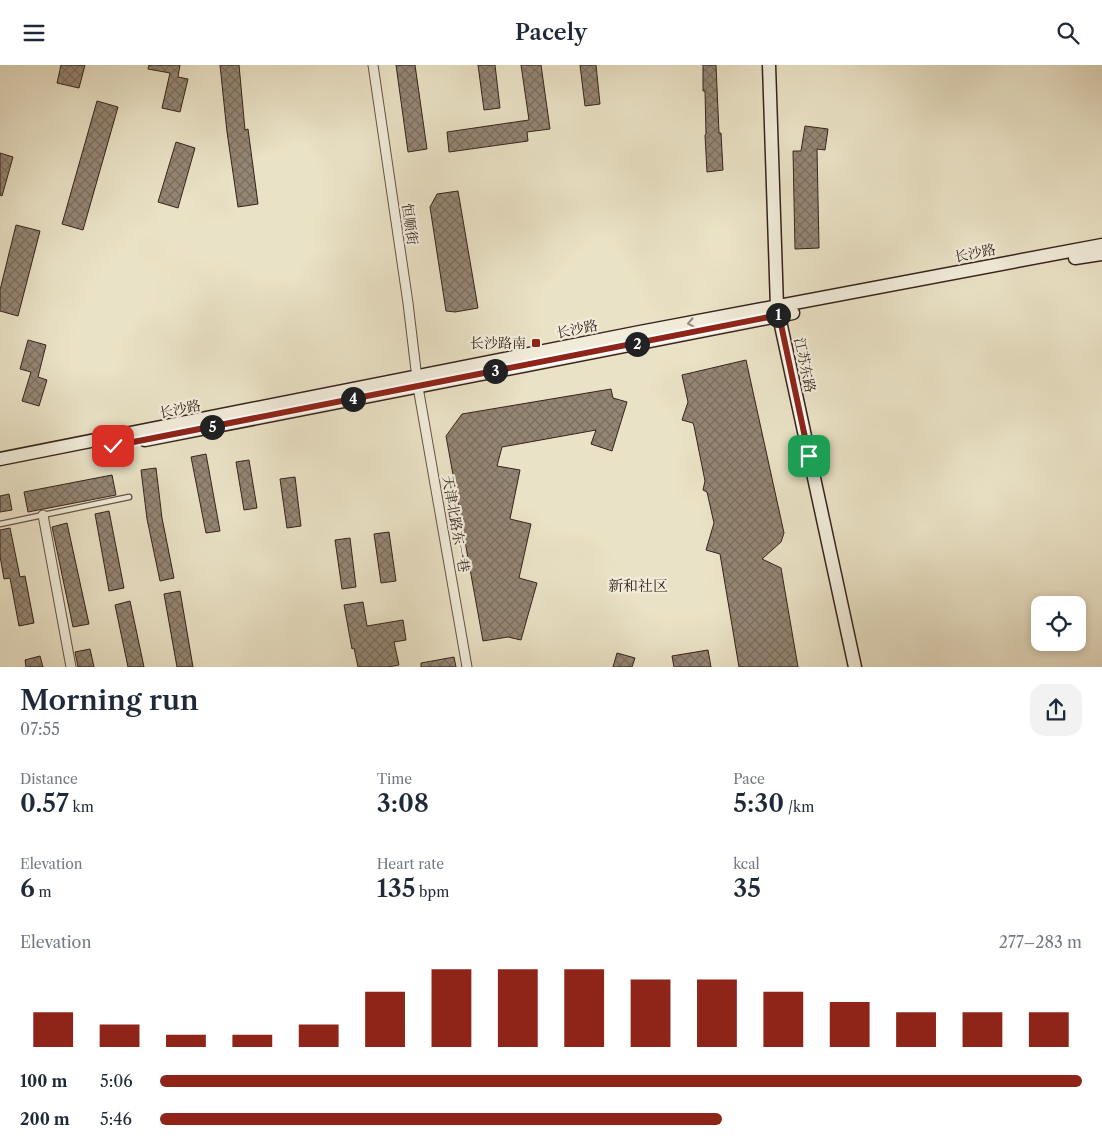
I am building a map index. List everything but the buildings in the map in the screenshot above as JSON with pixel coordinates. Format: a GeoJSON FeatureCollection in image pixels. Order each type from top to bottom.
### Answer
{"type":"FeatureCollection","features":[{"type":"Feature","properties":{"kind":"street","name":"恒顺街"},"geometry":{"type":"LineString","coordinates":[[373,65],[418,382]]}},
{"type":"Feature","properties":{"kind":"street","name":"江苏东路"},"geometry":{"type":"LineString","coordinates":[[769,65],[778,311],[855,667]]}},
{"type":"Feature","properties":{"kind":"street","name":"长沙路"},"geometry":{"type":"LineString","coordinates":[[0,468],[1102,245]]}},
{"type":"Feature","properties":{"kind":"street","name":"长沙路"},"geometry":{"type":"LineString","coordinates":[[778,311],[1102,254]]}},
{"type":"Feature","properties":{"kind":"street","name":"长沙路"},"geometry":{"type":"LineString","coordinates":[[0,459],[418,382]]}},
{"type":"Feature","properties":{"kind":"street","name":"天津北路东一巷"},"geometry":{"type":"LineString","coordinates":[[418,382],[466,667]]}},
{"type":"Feature","properties":{"kind":"street"},"geometry":{"type":"LineString","coordinates":[[42,515],[71,667]]}},
{"type":"Feature","properties":{"kind":"lane"},"geometry":{"type":"LineString","coordinates":[[0,524],[129,497]]}},
{"type":"Feature","properties":{"kind":"place","name":"长沙路南"},"geometry":{"type":"Point","coordinates":[536,343]}},
{"type":"Feature","properties":{"kind":"district","name":"新和社区"},"geometry":{"type":"Point","coordinates":[638,585]}},
{"type":"Feature","properties":{"kind":"route"},"geometry":{"type":"LineString","coordinates":[[113,446],[779,315],[809,456]]}}]}
